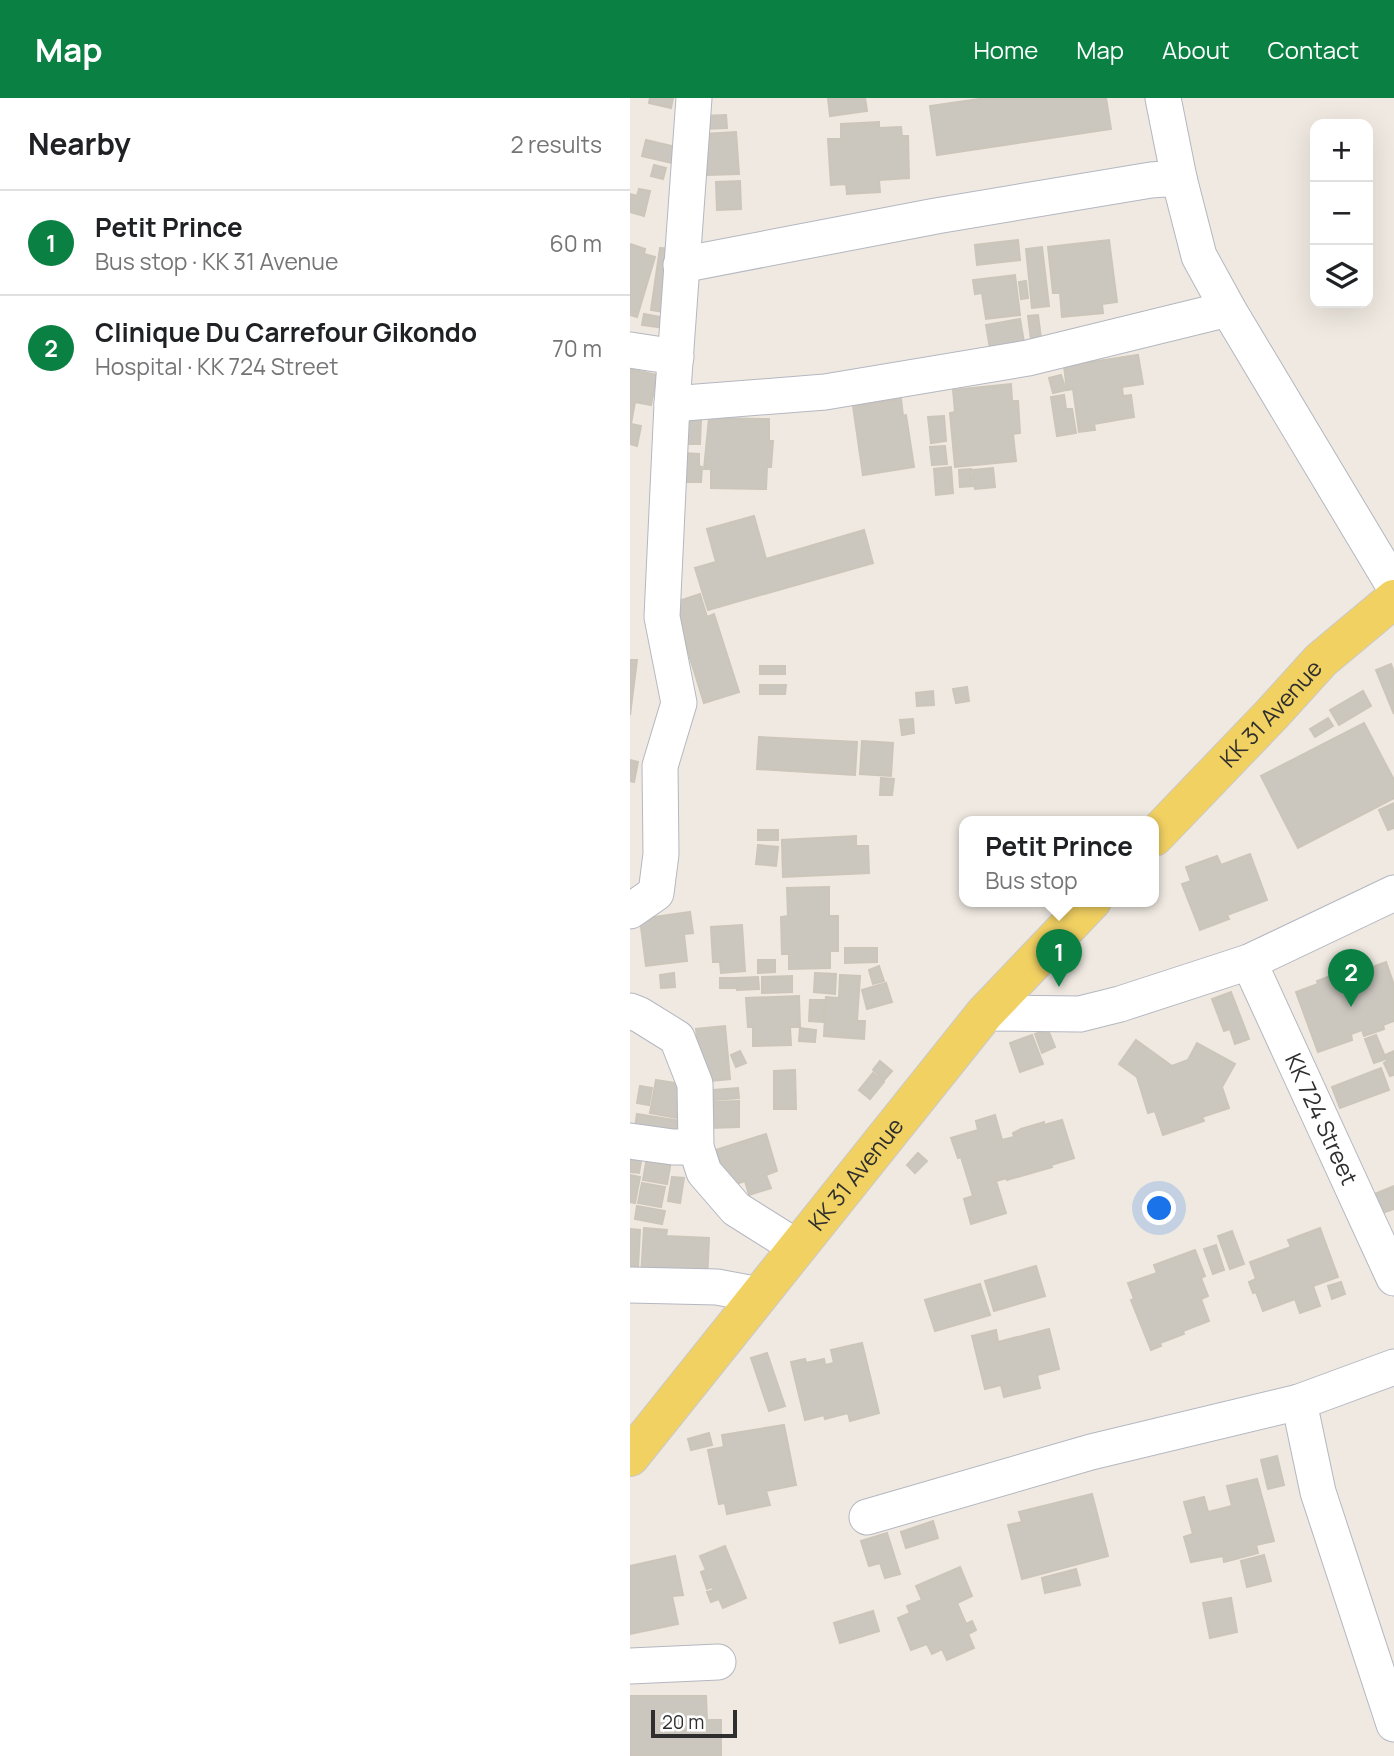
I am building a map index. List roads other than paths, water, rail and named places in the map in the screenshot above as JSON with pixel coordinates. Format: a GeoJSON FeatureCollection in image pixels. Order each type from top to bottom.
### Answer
{"type":"FeatureCollection","features":[{"type":"Feature","properties":{"kind":"main road","name":"KK 31 Avenue"},"geometry":{"type":"LineString","coordinates":[[1159,831],[1321,660],[1394,599]]}},
{"type":"Feature","properties":{"kind":"main road","name":"KK 31 Avenue"},"geometry":{"type":"LineString","coordinates":[[630,1457],[985,1013],[1086,907]]}},
{"type":"Feature","properties":{"kind":"street"},"geometry":{"type":"LineString","coordinates":[[630,911],[656,893],[661,854],[660,766],[680,702],[662,617],[672,404],[694,98]]}},
{"type":"Feature","properties":{"kind":"street"},"geometry":{"type":"LineString","coordinates":[[1163,98],[1179,178],[1199,256],[1394,586]]}},
{"type":"Feature","properties":{"kind":"street"},"geometry":{"type":"LineString","coordinates":[[681,264],[936,216],[1179,178]]}},
{"type":"Feature","properties":{"kind":"street"},"geometry":{"type":"LineString","coordinates":[[672,404],[825,392],[1028,358],[1228,309]]}},
{"type":"Feature","properties":{"kind":"street"},"geometry":{"type":"LineString","coordinates":[[630,351],[676,357]]}},
{"type":"Feature","properties":{"kind":"street"},"geometry":{"type":"LineString","coordinates":[[985,1013],[1080,1014],[1121,1004],[1249,962],[1394,893]]}},
{"type":"Feature","properties":{"kind":"street","name":"KK 724 Street"},"geometry":{"type":"LineString","coordinates":[[1249,962],[1394,1278]]}},
{"type":"Feature","properties":{"kind":"street"},"geometry":{"type":"LineString","coordinates":[[630,1011],[677,1038],[695,1084],[696,1147],[704,1172],[736,1209],[798,1248]]}},
{"type":"Feature","properties":{"kind":"street"},"geometry":{"type":"LineString","coordinates":[[630,1141],[696,1147]]}},
{"type":"Feature","properties":{"kind":"street"},"geometry":{"type":"LineString","coordinates":[[630,1285],[717,1287],[760,1295]]}},
{"type":"Feature","properties":{"kind":"street"},"geometry":{"type":"LineString","coordinates":[[867,1517],[1091,1452],[1299,1402],[1394,1367]]}},
{"type":"Feature","properties":{"kind":"street"},"geometry":{"type":"LineString","coordinates":[[1299,1402],[1318,1492],[1394,1724]]}},
{"type":"Feature","properties":{"kind":"street"},"geometry":{"type":"LineString","coordinates":[[630,1666],[718,1662]]}},
{"type":"Feature","properties":{"kind":"place","name":"Petit Prince"},"geometry":{"type":"Point","coordinates":[1059,987]}},
{"type":"Feature","properties":{"kind":"place","name":"Clinique Du Carrefour Gikondo"},"geometry":{"type":"Point","coordinates":[1351,1007]}}]}
